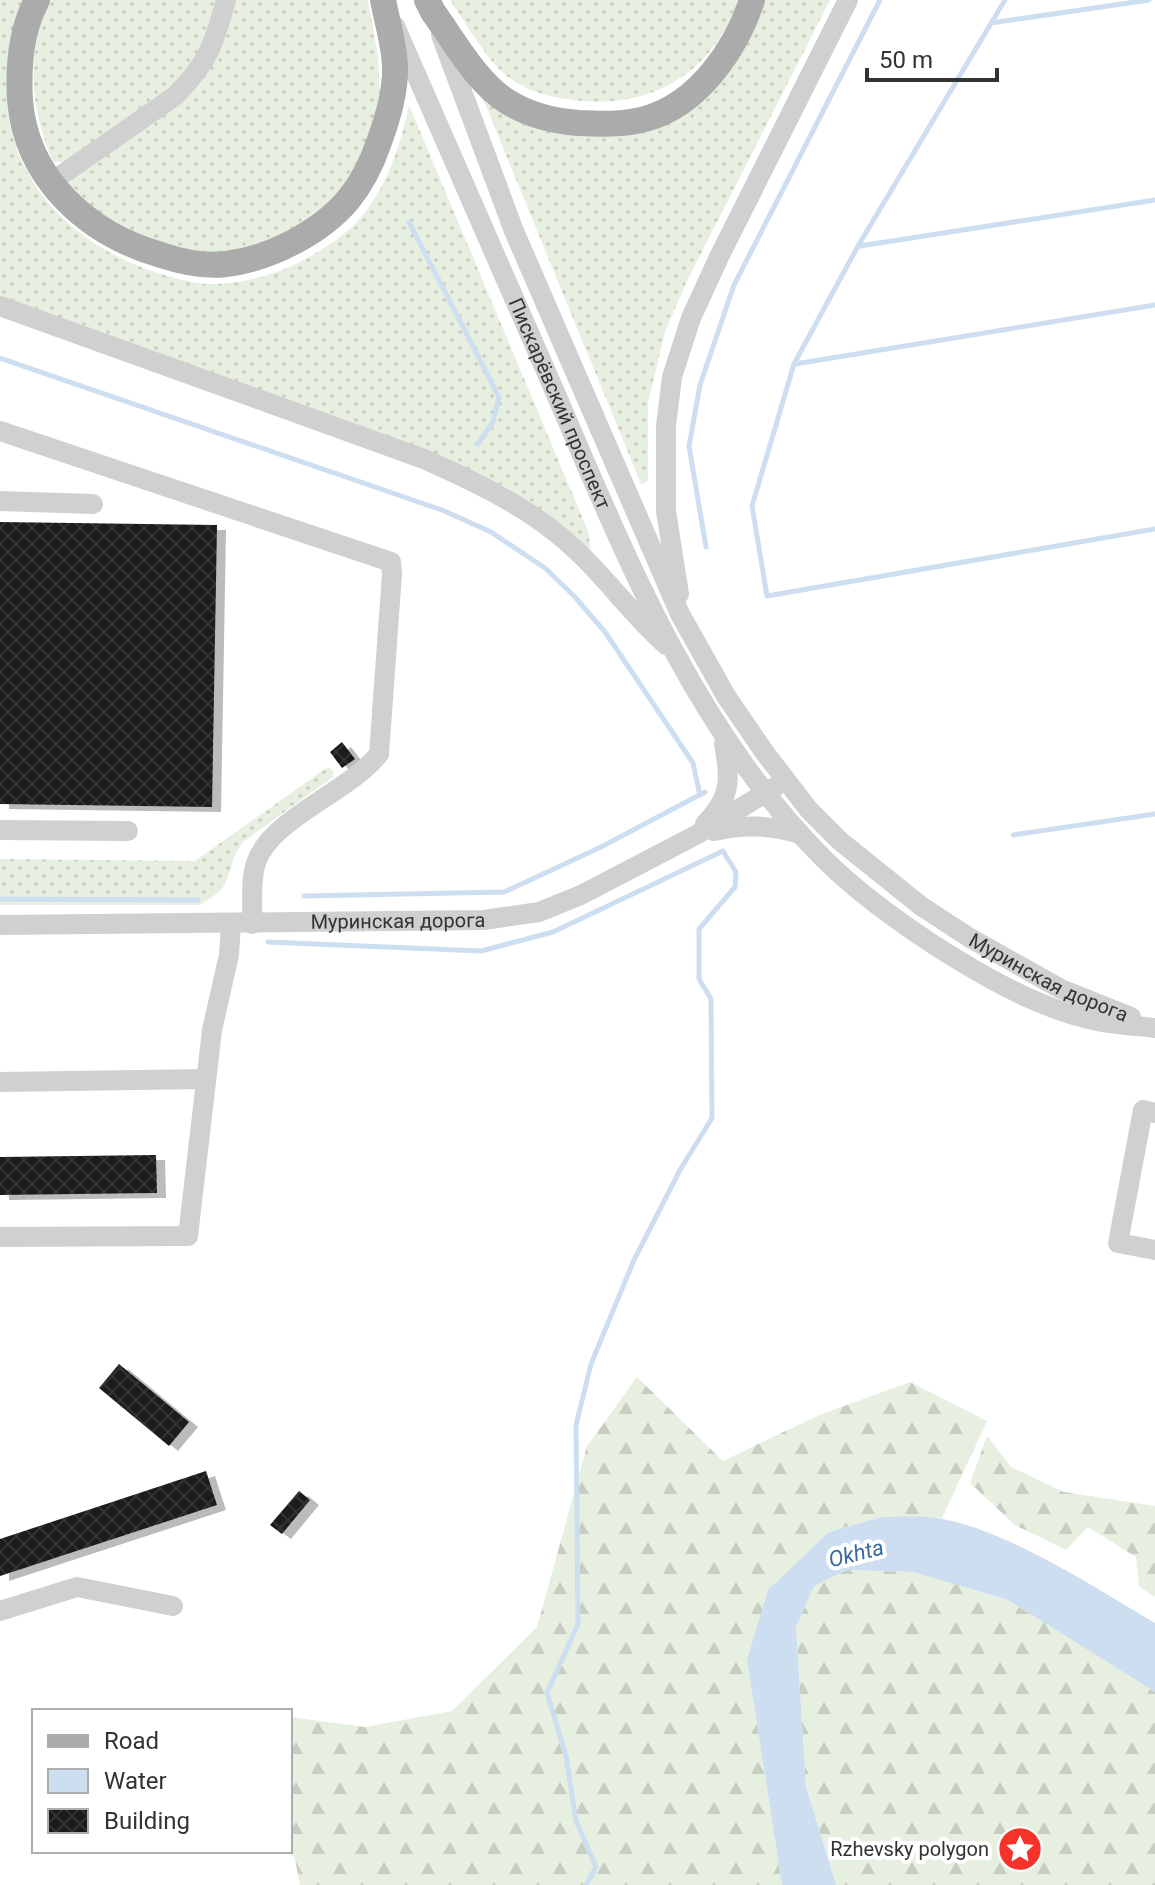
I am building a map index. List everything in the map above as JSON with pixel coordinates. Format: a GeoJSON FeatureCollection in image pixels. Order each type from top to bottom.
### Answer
{"type":"FeatureCollection","features":[{"type":"Feature","properties":{"kind":"main road"},"geometry":{"type":"LineString","coordinates":[[37,0],[24,37],[19,73],[21,116],[32,151],[50,183],[79,214],[106,233],[141,250],[179,261],[227,264],[275,250],[329,219],[348,200],[371,163],[388,118],[395,66],[384,0]]}},
{"type":"Feature","properties":{"kind":"main road"},"geometry":{"type":"LineString","coordinates":[[430,6],[491,89],[510,103],[537,115],[606,125],[647,119],[682,101],[717,69],[743,28],[752,0]]}},
{"type":"Feature","properties":{"kind":"street"},"geometry":{"type":"LineString","coordinates":[[50,183],[175,96],[191,80],[213,46],[226,0]]}},
{"type":"Feature","properties":{"kind":"street","name":"Пискарёвский проспект"},"geometry":{"type":"LineString","coordinates":[[384,0],[629,564],[677,656],[722,732],[765,794]]}},
{"type":"Feature","properties":{"kind":"street"},"geometry":{"type":"LineString","coordinates":[[680,614],[666,511],[666,426],[672,377],[691,318],[719,257],[848,0]]}},
{"type":"Feature","properties":{"kind":"street","name":"Пискарёвский проспект"},"geometry":{"type":"LineString","coordinates":[[430,6],[514,231],[680,614],[726,696],[785,779]]}},
{"type":"Feature","properties":{"kind":"street"},"geometry":{"type":"LineString","coordinates":[[0,306],[424,459],[490,488],[541,521],[589,562],[638,620],[677,656]]}},
{"type":"Feature","properties":{"kind":"street"},"geometry":{"type":"LineString","coordinates":[[0,431],[391,562],[379,754],[358,775],[280,830],[264,845],[255,864],[252,924]]}},
{"type":"Feature","properties":{"kind":"street"},"geometry":{"type":"LineString","coordinates":[[0,501],[93,504]]}},
{"type":"Feature","properties":{"kind":"street"},"geometry":{"type":"LineString","coordinates":[[696,835],[717,812],[727,794],[730,772],[722,732]]}},
{"type":"Feature","properties":{"kind":"street","name":"Муринская дорога"},"geometry":{"type":"LineString","coordinates":[[0,925],[484,920],[539,912],[581,895],[696,835],[785,779],[809,810],[840,841],[946,922],[1061,989],[1155,1027]]}},
{"type":"Feature","properties":{"kind":"street","name":"Муринская дорога"},"geometry":{"type":"LineString","coordinates":[[765,794],[826,861],[875,903],[956,959],[1068,1012],[1100,1021],[1155,1027]]}},
{"type":"Feature","properties":{"kind":"street"},"geometry":{"type":"LineString","coordinates":[[696,835],[743,825],[771,826],[800,834]]}},
{"type":"Feature","properties":{"kind":"street"},"geometry":{"type":"LineString","coordinates":[[0,830],[128,831]]}},
{"type":"Feature","properties":{"kind":"street"},"geometry":{"type":"LineString","coordinates":[[0,1237],[188,1236],[212,1030],[229,955],[231,924]]}},
{"type":"Feature","properties":{"kind":"street"},"geometry":{"type":"LineString","coordinates":[[0,1082],[206,1079]]}},
{"type":"Feature","properties":{"kind":"street"},"geometry":{"type":"LineString","coordinates":[[1155,1113],[1143,1110],[1118,1243],[1155,1250]]}},
{"type":"Feature","properties":{"kind":"street"},"geometry":{"type":"LineString","coordinates":[[0,1611],[77,1587],[173,1606]]}},
{"type":"Feature","properties":{"kind":"green space"},"geometry":{"type":"Polygon","coordinates":[[[0,0],[23,0],[10,59],[7,104],[16,148],[28,173],[61,217],[82,235],[131,263],[177,279],[211,284],[263,277],[311,256],[340,237],[367,210],[386,177],[394,160],[409,105],[588,531],[591,550],[506,487],[417,449],[0,298],[0,0]]]}},
{"type":"Feature","properties":{"kind":"green space"},"geometry":{"type":"Polygon","coordinates":[[[48,0],[368,0],[378,57],[380,95],[373,134],[341,195],[294,230],[251,247],[207,254],[151,242],[92,208],[69,184],[77,171],[70,161],[53,162],[39,121],[34,62],[48,0]]]}},
{"type":"Feature","properties":{"kind":"green space"},"geometry":{"type":"Polygon","coordinates":[[[450,0],[738,0],[714,46],[679,79],[635,98],[583,101],[534,91],[509,77],[490,58],[450,0]]]}},
{"type":"Feature","properties":{"kind":"green space"},"geometry":{"type":"Polygon","coordinates":[[[763,0],[830,0],[686,283],[665,332],[648,403],[648,481],[641,484],[481,94],[505,104],[655,124],[763,0]]]}},
{"type":"Feature","properties":{"kind":"green space"},"geometry":{"type":"Polygon","coordinates":[[[330,768],[334,772],[333,777],[243,842],[223,887],[200,905],[0,905],[0,859],[195,861],[330,768]]]}},
{"type":"Feature","properties":{"kind":"green space"},"geometry":{"type":"Polygon","coordinates":[[[637,1377],[723,1461],[819,1415],[910,1382],[987,1421],[942,1518],[881,1517],[829,1532],[747,1660],[782,1885],[300,1885],[295,1859],[290,1853],[292,1717],[365,1727],[452,1711],[537,1627],[587,1446],[637,1377]]]}},
{"type":"Feature","properties":{"kind":"green space"},"geometry":{"type":"Polygon","coordinates":[[[987,1436],[1011,1467],[1064,1492],[1155,1506],[1155,1597],[1139,1587],[1136,1557],[1088,1527],[1066,1550],[1015,1525],[970,1483],[987,1436]]]}},
{"type":"Feature","properties":{"kind":"green space"},"geometry":{"type":"Polygon","coordinates":[[[847,1570],[913,1572],[1008,1600],[1155,1692],[1155,1885],[836,1885],[806,1788],[796,1627],[813,1586],[847,1570]]]}},
{"type":"Feature","properties":{"kind":"water","name":"Okhta"},"geometry":{"type":"Polygon","coordinates":[[[881,1517],[943,1519],[997,1536],[1052,1563],[1155,1623],[1155,1692],[1008,1600],[913,1572],[847,1570],[814,1586],[796,1627],[806,1787],[836,1885],[782,1885],[747,1660],[768,1590],[829,1532],[881,1517]]]}},
{"type":"Feature","properties":{"kind":"building"},"geometry":{"type":"Polygon","coordinates":[[[0,522],[217,525],[212,807],[0,804],[0,522]]]}},
{"type":"Feature","properties":{"kind":"building"},"geometry":{"type":"Polygon","coordinates":[[[342,742],[355,759],[342,768],[330,752],[342,742]]]}},
{"type":"Feature","properties":{"kind":"building"},"geometry":{"type":"Polygon","coordinates":[[[156,1155],[157,1193],[0,1195],[0,1157],[156,1155]]]}},
{"type":"Feature","properties":{"kind":"building"},"geometry":{"type":"Polygon","coordinates":[[[119,1364],[189,1422],[169,1446],[99,1388],[119,1364]]]}},
{"type":"Feature","properties":{"kind":"building"},"geometry":{"type":"Polygon","coordinates":[[[206,1471],[217,1505],[0,1576],[0,1539],[206,1471]]]}},
{"type":"Feature","properties":{"kind":"building"},"geometry":{"type":"Polygon","coordinates":[[[299,1491],[310,1500],[282,1534],[270,1525],[299,1491]]]}},
{"type":"Feature","properties":{"kind":"waterway"},"geometry":{"type":"LineString","coordinates":[[706,547],[689,446],[700,385],[734,285],[880,0]]}},
{"type":"Feature","properties":{"kind":"waterway"},"geometry":{"type":"LineString","coordinates":[[1005,0],[858,246],[794,364],[752,506],[767,596],[1155,529]]}},
{"type":"Feature","properties":{"kind":"waterway"},"geometry":{"type":"LineString","coordinates":[[991,23],[1149,0]]}},
{"type":"Feature","properties":{"kind":"waterway"},"geometry":{"type":"LineString","coordinates":[[860,246],[1155,200]]}},
{"type":"Feature","properties":{"kind":"waterway"},"geometry":{"type":"LineString","coordinates":[[409,222],[499,397],[493,422],[478,444]]}},
{"type":"Feature","properties":{"kind":"waterway"},"geometry":{"type":"LineString","coordinates":[[795,364],[1155,305]]}},
{"type":"Feature","properties":{"kind":"waterway"},"geometry":{"type":"LineString","coordinates":[[0,358],[442,510],[491,532],[545,568],[605,632],[693,763],[700,795]]}},
{"type":"Feature","properties":{"kind":"waterway"},"geometry":{"type":"LineString","coordinates":[[304,896],[504,892],[601,847],[705,792]]}},
{"type":"Feature","properties":{"kind":"waterway"},"geometry":{"type":"LineString","coordinates":[[1013,835],[1155,814]]}},
{"type":"Feature","properties":{"kind":"waterway"},"geometry":{"type":"LineString","coordinates":[[268,942],[481,951],[553,932],[723,851],[736,872],[735,887],[699,929],[699,979],[711,999],[712,1118],[680,1170],[634,1260],[591,1364],[576,1425],[578,1624],[547,1693],[566,1756],[576,1821],[596,1867],[586,1885]]}},
{"type":"Feature","properties":{"kind":"waterway"},"geometry":{"type":"LineString","coordinates":[[0,899],[198,900]]}},
{"type":"Feature","properties":{"kind":"place","name":"Rzhevsky polygon"},"geometry":{"type":"Point","coordinates":[1020,1849]}}]}
